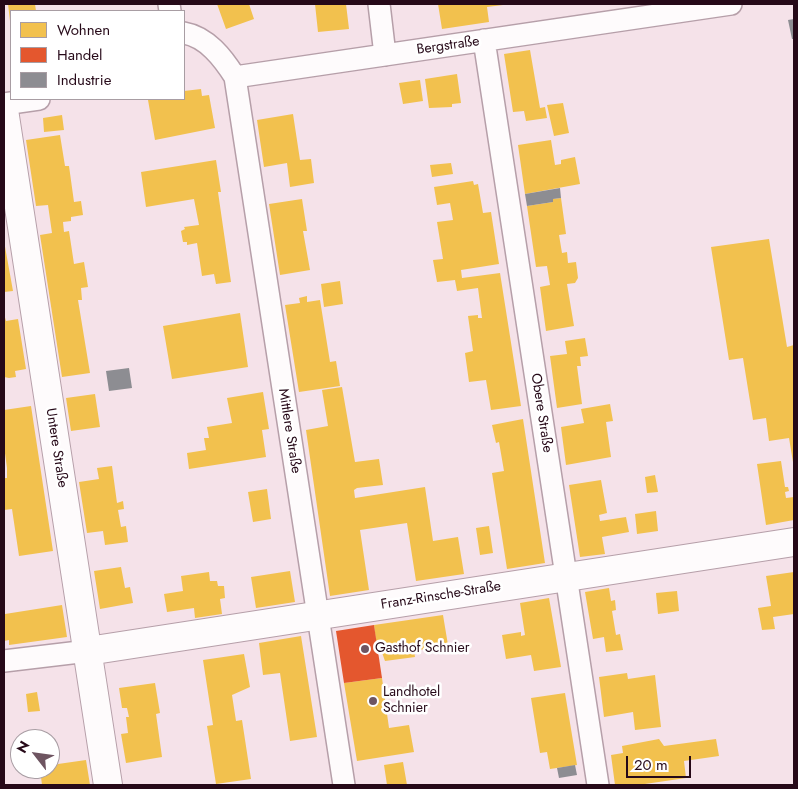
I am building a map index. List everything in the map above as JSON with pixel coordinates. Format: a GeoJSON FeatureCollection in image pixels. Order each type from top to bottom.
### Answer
{"type":"FeatureCollection","features":[{"type":"Feature","properties":{"kind":"street"},"geometry":{"type":"LineString","coordinates":[[379,4],[385,55]]}},
{"type":"Feature","properties":{"kind":"street","name":"Bergstraße"},"geometry":{"type":"LineString","coordinates":[[235,77],[484,40],[600,13],[731,4]]}},
{"type":"Feature","properties":{"kind":"street"},"geometry":{"type":"LineString","coordinates":[[185,33],[209,45],[225,61],[235,77]]}},
{"type":"Feature","properties":{"kind":"street","name":"Obere Straße"},"geometry":{"type":"LineString","coordinates":[[484,40],[598,785]]}},
{"type":"Feature","properties":{"kind":"street","name":"Mittlere Straße"},"geometry":{"type":"LineString","coordinates":[[235,77],[344,785]]}},
{"type":"Feature","properties":{"kind":"street"},"geometry":{"type":"LineString","coordinates":[[4,104],[31,100]]}},
{"type":"Feature","properties":{"kind":"street","name":"Untere Straße"},"geometry":{"type":"LineString","coordinates":[[4,110],[108,785]]}},
{"type":"Feature","properties":{"kind":"street","name":"Franz-Rinsche-Straße"},"geometry":{"type":"LineString","coordinates":[[88,651],[794,542]]}},
{"type":"Feature","properties":{"kind":"street"},"geometry":{"type":"LineString","coordinates":[[4,661],[88,651]]}},
{"type":"Feature","properties":{"kind":"building: Wohnen"},"geometry":{"type":"Polygon","coordinates":[[[8,4],[35,4],[36,10],[10,10],[10,21],[8,4]]]}},
{"type":"Feature","properties":{"kind":"building: Wohnen"},"geometry":{"type":"Polygon","coordinates":[[[217,4],[249,4],[254,19],[226,29],[217,4]]]}},
{"type":"Feature","properties":{"kind":"building: Wohnen"},"geometry":{"type":"Polygon","coordinates":[[[315,4],[346,4],[349,29],[318,32],[315,4]]]}},
{"type":"Feature","properties":{"kind":"building: Wohnen"},"geometry":{"type":"Polygon","coordinates":[[[438,4],[503,5],[487,7],[489,22],[442,29],[438,4]]]}},
{"type":"Feature","properties":{"kind":"building: Wohnen"},"geometry":{"type":"Polygon","coordinates":[[[530,50],[540,108],[545,107],[547,118],[526,121],[524,111],[513,112],[504,54],[530,50]]]}},
{"type":"Feature","properties":{"kind":"building: Wohnen"},"geometry":{"type":"Polygon","coordinates":[[[457,74],[461,103],[452,104],[452,107],[429,108],[425,79],[457,74]]]}},
{"type":"Feature","properties":{"kind":"building: Wohnen"},"geometry":{"type":"Polygon","coordinates":[[[420,80],[423,101],[403,104],[399,83],[420,80]]]}},
{"type":"Feature","properties":{"kind":"building: Wohnen"},"geometry":{"type":"Polygon","coordinates":[[[201,89],[202,96],[209,95],[215,128],[155,140],[148,100],[185,100],[185,91],[201,89]]]}},
{"type":"Feature","properties":{"kind":"building: Wohnen"},"geometry":{"type":"Polygon","coordinates":[[[563,103],[569,133],[554,136],[547,105],[563,103]]]}},
{"type":"Feature","properties":{"kind":"building: Wohnen"},"geometry":{"type":"Polygon","coordinates":[[[293,114],[300,160],[311,159],[314,183],[290,187],[287,163],[264,167],[257,120],[293,114]]]}},
{"type":"Feature","properties":{"kind":"building: Wohnen"},"geometry":{"type":"Polygon","coordinates":[[[62,115],[64,130],[44,132],[43,118],[62,115]]]}},
{"type":"Feature","properties":{"kind":"building: Wohnen"},"geometry":{"type":"Polygon","coordinates":[[[60,135],[65,166],[69,166],[74,202],[81,201],[83,215],[71,217],[71,221],[63,222],[64,232],[69,231],[74,264],[84,262],[88,287],[81,288],[82,300],[78,300],[90,373],[62,377],[40,235],[52,233],[48,205],[36,206],[26,140],[60,135]]]}},
{"type":"Feature","properties":{"kind":"building: Wohnen"},"geometry":{"type":"Polygon","coordinates":[[[551,140],[555,165],[561,164],[561,160],[575,157],[580,184],[525,194],[518,145],[551,140]]]}},
{"type":"Feature","properties":{"kind":"building: Wohnen"},"geometry":{"type":"Polygon","coordinates":[[[216,160],[221,192],[218,192],[231,282],[216,284],[214,274],[202,276],[197,243],[187,245],[187,242],[183,242],[181,231],[185,229],[184,227],[199,225],[194,199],[146,207],[141,172],[216,160]]]}},
{"type":"Feature","properties":{"kind":"building: Wohnen"},"geometry":{"type":"Polygon","coordinates":[[[451,163],[453,174],[432,177],[430,165],[451,163]]]}},
{"type":"Feature","properties":{"kind":"building: Wohnen"},"geometry":{"type":"Polygon","coordinates":[[[473,181],[474,185],[478,184],[483,213],[491,212],[499,264],[461,270],[462,278],[500,273],[521,406],[491,410],[486,380],[469,382],[465,353],[473,351],[468,316],[478,315],[478,318],[482,318],[478,288],[457,291],[455,280],[437,282],[433,260],[443,259],[437,222],[453,220],[450,203],[437,205],[434,187],[473,181]]]}},
{"type":"Feature","properties":{"kind":"building: Wohnen"},"geometry":{"type":"Polygon","coordinates":[[[561,198],[566,234],[559,235],[562,253],[567,252],[568,263],[576,262],[578,278],[575,283],[567,284],[574,326],[546,331],[540,287],[550,285],[547,266],[536,267],[527,206],[553,202],[553,199],[561,198]]]}},
{"type":"Feature","properties":{"kind":"building: Wohnen"},"geometry":{"type":"Polygon","coordinates":[[[302,199],[307,231],[303,231],[310,270],[280,275],[269,204],[302,199]]]}},
{"type":"Feature","properties":{"kind":"building: Wohnen"},"geometry":{"type":"Polygon","coordinates":[[[769,239],[787,347],[794,345],[794,468],[789,438],[769,441],[766,418],[753,420],[743,358],[729,360],[711,247],[769,239]]]}},
{"type":"Feature","properties":{"kind":"building: Wohnen"},"geometry":{"type":"Polygon","coordinates":[[[4,241],[13,291],[4,292],[4,241]]]}},
{"type":"Feature","properties":{"kind":"building: Wohnen"},"geometry":{"type":"Polygon","coordinates":[[[340,281],[343,304],[324,307],[321,284],[340,281]]]}},
{"type":"Feature","properties":{"kind":"building: Wohnen"},"geometry":{"type":"Polygon","coordinates":[[[307,296],[307,302],[320,300],[330,362],[336,361],[340,386],[299,392],[285,305],[300,303],[299,298],[307,296]]]}},
{"type":"Feature","properties":{"kind":"building: Wohnen"},"geometry":{"type":"Polygon","coordinates":[[[240,313],[248,367],[172,379],[163,326],[240,313]]]}},
{"type":"Feature","properties":{"kind":"building: Wohnen"},"geometry":{"type":"Polygon","coordinates":[[[4,314],[6,321],[18,319],[26,369],[15,371],[16,377],[9,378],[4,377],[4,314]]]}},
{"type":"Feature","properties":{"kind":"building: Wohnen"},"geometry":{"type":"Polygon","coordinates":[[[585,338],[588,356],[580,357],[581,366],[577,366],[582,404],[557,408],[550,356],[567,354],[565,341],[585,338]]]}},
{"type":"Feature","properties":{"kind":"building: Wohnen"},"geometry":{"type":"Polygon","coordinates":[[[342,387],[355,462],[379,459],[383,485],[357,488],[354,490],[355,498],[425,487],[433,541],[458,537],[464,574],[416,581],[407,523],[360,530],[369,590],[330,596],[306,430],[328,426],[322,390],[342,387]]]}},
{"type":"Feature","properties":{"kind":"building: Wohnen"},"geometry":{"type":"Polygon","coordinates":[[[263,392],[269,429],[262,430],[266,457],[189,469],[187,453],[206,450],[204,438],[209,438],[207,427],[232,423],[227,398],[263,392]]]}},
{"type":"Feature","properties":{"kind":"building: Wohnen"},"geometry":{"type":"Polygon","coordinates":[[[95,394],[100,427],[71,431],[66,398],[95,394]]]}},
{"type":"Feature","properties":{"kind":"building: Wohnen"},"geometry":{"type":"Polygon","coordinates":[[[610,404],[613,421],[606,422],[611,457],[566,465],[561,427],[584,423],[581,409],[610,404]]]}},
{"type":"Feature","properties":{"kind":"building: Wohnen"},"geometry":{"type":"Polygon","coordinates":[[[31,406],[53,551],[19,556],[12,509],[4,510],[4,478],[7,478],[7,468],[4,446],[4,410],[31,406]]]}},
{"type":"Feature","properties":{"kind":"building: Wohnen"},"geometry":{"type":"Polygon","coordinates":[[[523,419],[545,563],[507,569],[492,473],[504,471],[499,442],[496,443],[492,425],[523,419]]]}},
{"type":"Feature","properties":{"kind":"building: Wohnen"},"geometry":{"type":"Polygon","coordinates":[[[781,461],[785,487],[788,487],[789,491],[785,492],[786,498],[794,497],[794,520],[766,525],[757,464],[781,461]]]}},
{"type":"Feature","properties":{"kind":"building: Wohnen"},"geometry":{"type":"Polygon","coordinates":[[[112,466],[117,503],[123,501],[124,509],[118,510],[121,527],[126,526],[128,542],[105,545],[103,531],[87,533],[79,482],[99,479],[97,468],[112,466]]]}},
{"type":"Feature","properties":{"kind":"building: Wohnen"},"geometry":{"type":"Polygon","coordinates":[[[655,475],[658,492],[647,493],[645,477],[655,475]]]}},
{"type":"Feature","properties":{"kind":"building: Wohnen"},"geometry":{"type":"Polygon","coordinates":[[[601,480],[607,513],[599,515],[600,521],[626,517],[629,532],[602,537],[605,554],[580,557],[569,485],[601,480]]]}},
{"type":"Feature","properties":{"kind":"building: Wohnen"},"geometry":{"type":"Polygon","coordinates":[[[267,489],[271,519],[253,522],[248,492],[267,489]]]}},
{"type":"Feature","properties":{"kind":"building: Wohnen"},"geometry":{"type":"Polygon","coordinates":[[[656,511],[658,531],[637,534],[635,514],[656,511]]]}},
{"type":"Feature","properties":{"kind":"building: Wohnen"},"geometry":{"type":"Polygon","coordinates":[[[489,526],[493,553],[480,555],[476,528],[489,526]]]}},
{"type":"Feature","properties":{"kind":"building: Wohnen"},"geometry":{"type":"Polygon","coordinates":[[[121,567],[125,588],[130,587],[133,603],[100,609],[94,571],[121,567]]]}},
{"type":"Feature","properties":{"kind":"building: Wohnen"},"geometry":{"type":"Polygon","coordinates":[[[290,571],[295,602],[256,608],[251,577],[290,571]]]}},
{"type":"Feature","properties":{"kind":"building: Wohnen"},"geometry":{"type":"Polygon","coordinates":[[[209,572],[210,581],[217,581],[218,586],[224,586],[225,598],[220,599],[222,614],[195,618],[194,608],[167,612],[164,594],[183,591],[181,576],[209,572]]]}},
{"type":"Feature","properties":{"kind":"building: Wohnen"},"geometry":{"type":"Polygon","coordinates":[[[794,572],[794,614],[773,617],[775,629],[762,630],[758,608],[771,606],[766,576],[794,572]]]}},
{"type":"Feature","properties":{"kind":"building: Wohnen"},"geometry":{"type":"Polygon","coordinates":[[[609,588],[611,601],[615,600],[616,610],[612,611],[616,635],[620,634],[623,650],[606,652],[604,637],[593,639],[585,592],[609,588]]]}},
{"type":"Feature","properties":{"kind":"building: Wohnen"},"geometry":{"type":"Polygon","coordinates":[[[677,591],[679,611],[658,614],[656,593],[677,591]]]}},
{"type":"Feature","properties":{"kind":"building: Wohnen"},"geometry":{"type":"Polygon","coordinates":[[[549,598],[561,667],[534,671],[531,655],[506,659],[502,635],[521,632],[521,636],[525,635],[520,603],[549,598]]]}},
{"type":"Feature","properties":{"kind":"building: Wohnen"},"geometry":{"type":"Polygon","coordinates":[[[62,605],[67,637],[9,645],[9,640],[4,641],[5,614],[62,605]]]}},
{"type":"Feature","properties":{"kind":"building: Wohnen"},"geometry":{"type":"Polygon","coordinates":[[[443,615],[448,645],[414,651],[415,657],[385,661],[380,647],[377,648],[374,625],[443,615]]]}},
{"type":"Feature","properties":{"kind":"building: Wohnen"},"geometry":{"type":"Polygon","coordinates":[[[301,636],[317,737],[290,741],[280,673],[263,675],[259,643],[301,636]]]}},
{"type":"Feature","properties":{"kind":"building: Wohnen"},"geometry":{"type":"Polygon","coordinates":[[[244,654],[250,687],[232,695],[236,721],[242,720],[251,779],[216,784],[207,726],[213,725],[203,660],[244,654]]]}},
{"type":"Feature","properties":{"kind":"building: Wohnen"},"geometry":{"type":"Polygon","coordinates":[[[627,673],[628,679],[655,675],[661,727],[635,730],[633,712],[604,717],[599,677],[627,673]]]}},
{"type":"Feature","properties":{"kind":"building: Wohnen"},"geometry":{"type":"Polygon","coordinates":[[[382,678],[389,728],[409,725],[414,752],[357,761],[344,683],[382,678]]]}},
{"type":"Feature","properties":{"kind":"building: Wohnen"},"geometry":{"type":"Polygon","coordinates":[[[155,683],[160,713],[156,714],[162,757],[126,763],[121,734],[128,733],[126,717],[129,717],[127,708],[122,708],[119,688],[155,683]]]}},
{"type":"Feature","properties":{"kind":"building: Wohnen"},"geometry":{"type":"Polygon","coordinates":[[[37,692],[40,711],[28,712],[26,694],[37,692]]]}},
{"type":"Feature","properties":{"kind":"building: Wohnen"},"geometry":{"type":"Polygon","coordinates":[[[565,693],[577,765],[550,769],[547,752],[540,753],[531,698],[565,693]]]}},
{"type":"Feature","properties":{"kind":"building: Wohnen"},"geometry":{"type":"Polygon","coordinates":[[[659,739],[664,746],[716,739],[719,756],[684,761],[686,778],[638,785],[615,785],[611,755],[623,753],[622,746],[659,739]]]}},
{"type":"Feature","properties":{"kind":"building: Wohnen"},"geometry":{"type":"Polygon","coordinates":[[[86,760],[90,785],[42,785],[41,779],[60,779],[60,764],[86,760]]]}},
{"type":"Feature","properties":{"kind":"building: Wohnen"},"geometry":{"type":"Polygon","coordinates":[[[403,762],[407,785],[387,785],[384,765],[403,762]]]}},
{"type":"Feature","properties":{"kind":"building: Handel"},"geometry":{"type":"Polygon","coordinates":[[[374,625],[382,678],[344,683],[336,631],[374,625]]]}},
{"type":"Feature","properties":{"kind":"building: Industrie"},"geometry":{"type":"Polygon","coordinates":[[[794,19],[794,39],[792,39],[788,20],[794,19]]]}},
{"type":"Feature","properties":{"kind":"building: Industrie"},"geometry":{"type":"Polygon","coordinates":[[[560,188],[561,198],[553,199],[553,202],[527,206],[525,194],[560,188]]]}},
{"type":"Feature","properties":{"kind":"building: Industrie"},"geometry":{"type":"Polygon","coordinates":[[[129,368],[132,388],[109,391],[106,371],[129,368]]]}},
{"type":"Feature","properties":{"kind":"building: Industrie"},"geometry":{"type":"Polygon","coordinates":[[[575,765],[577,775],[559,778],[557,768],[575,765]]]}},
{"type":"Feature","properties":{"kind":"place","name":"Gasthof Schnier"},"geometry":{"type":"Point","coordinates":[365,649]}},
{"type":"Feature","properties":{"kind":"place","name":"Landhotel Schnier"},"geometry":{"type":"Point","coordinates":[373,701]}}]}
